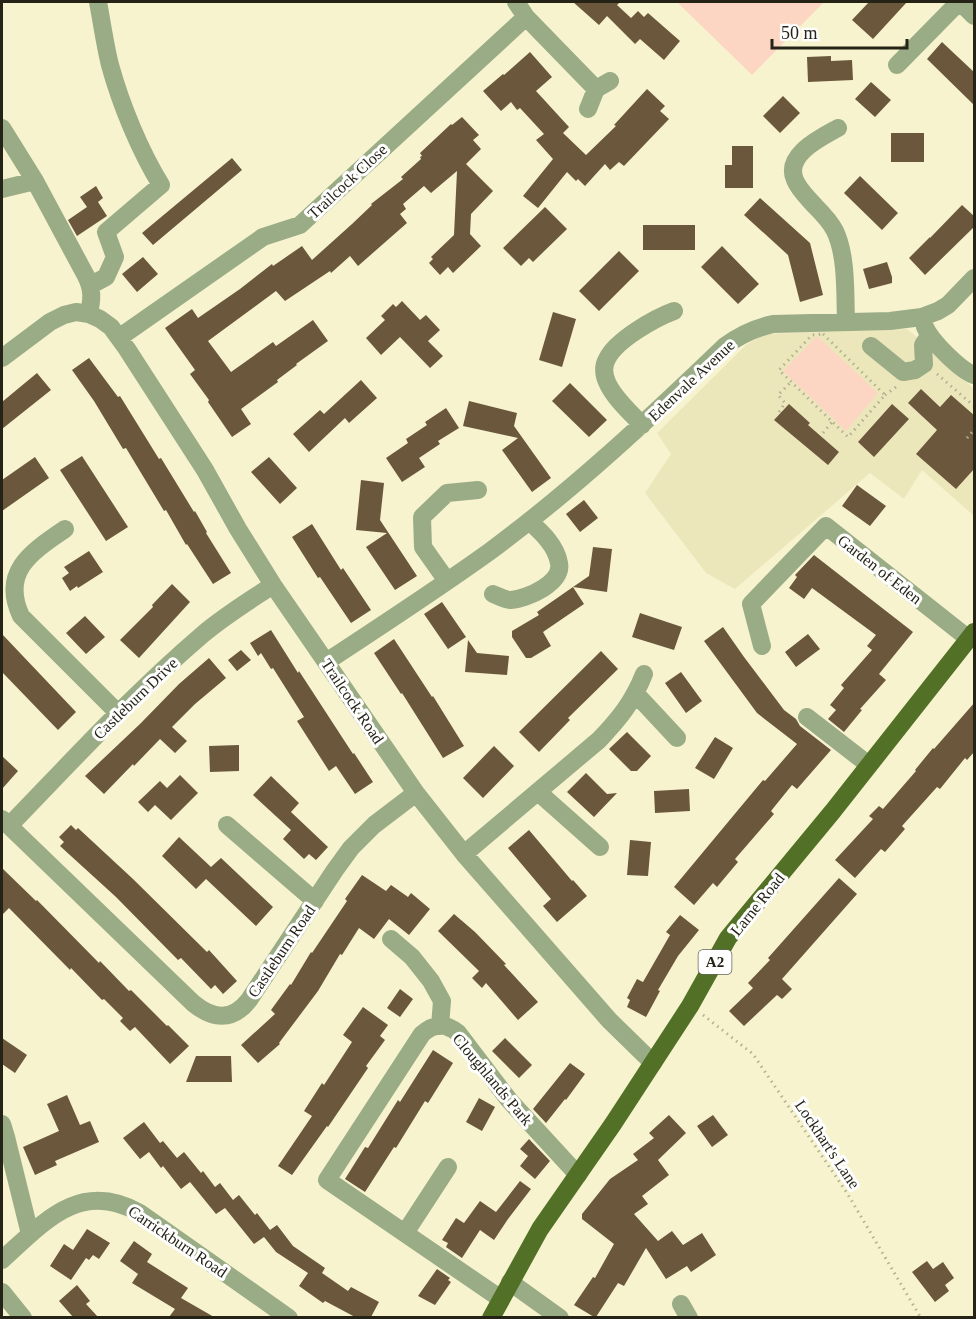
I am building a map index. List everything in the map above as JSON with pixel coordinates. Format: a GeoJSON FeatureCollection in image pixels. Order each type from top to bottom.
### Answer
{"type":"FeatureCollection","features":[{"type":"Feature","properties":{"kind":"main road","name":"Larne Road"},"geometry":{"type":"LineString","coordinates":[[491,1317],[540,1229],[690,1006],[728,938],[972,635]]}},
{"type":"Feature","properties":{"kind":"street"},"geometry":{"type":"LineString","coordinates":[[91,285],[106,277],[115,257],[106,232],[161,185],[150,167],[121,97],[110,64],[98,2]]}},
{"type":"Feature","properties":{"kind":"street"},"geometry":{"type":"LineString","coordinates":[[897,65],[959,2],[975,16]]}},
{"type":"Feature","properties":{"kind":"street","name":"Trailcock Close"},"geometry":{"type":"LineString","coordinates":[[120,337],[263,237],[300,225],[521,9],[603,85],[588,109]]}},
{"type":"Feature","properties":{"kind":"street"},"geometry":{"type":"LineString","coordinates":[[2,128],[35,181],[91,285],[92,294],[89,314],[76,312],[59,316],[2,358]]}},
{"type":"Feature","properties":{"kind":"street"},"geometry":{"type":"LineString","coordinates":[[837,128],[805,149],[796,161],[793,172],[799,187],[836,233],[843,268],[846,322]]}},
{"type":"Feature","properties":{"kind":"street"},"geometry":{"type":"LineString","coordinates":[[2,189],[35,181]]}},
{"type":"Feature","properties":{"kind":"street","name":"Edenvale Avenue"},"geometry":{"type":"LineString","coordinates":[[326,662],[489,552],[529,521],[642,425],[725,346],[744,333],[773,324],[890,321],[922,317],[948,305],[975,278]]}},
{"type":"Feature","properties":{"kind":"street"},"geometry":{"type":"LineString","coordinates":[[642,425],[608,385],[604,369],[607,359],[618,345],[645,325],[674,310]]}},
{"type":"Feature","properties":{"kind":"street","name":"Trailcock Road"},"geometry":{"type":"LineString","coordinates":[[89,314],[105,322],[120,337],[205,470],[273,585],[416,793],[464,854],[609,1020],[653,1063]]}},
{"type":"Feature","properties":{"kind":"street"},"geometry":{"type":"LineString","coordinates":[[922,317],[929,336],[937,345],[965,370],[975,375]]}},
{"type":"Feature","properties":{"kind":"street"},"geometry":{"type":"LineString","coordinates":[[871,346],[903,372],[915,370],[924,364],[923,345],[929,336]]}},
{"type":"Feature","properties":{"kind":"street"},"geometry":{"type":"LineString","coordinates":[[447,581],[423,547],[422,517],[447,493],[478,490]]}},
{"type":"Feature","properties":{"kind":"street"},"geometry":{"type":"LineString","coordinates":[[493,594],[508,600],[525,597],[543,588],[555,578],[560,565],[555,550],[529,521]]}},
{"type":"Feature","properties":{"kind":"street","name":"Garden of Eden"},"geometry":{"type":"LineString","coordinates":[[762,646],[751,604],[826,526],[972,635]]}},
{"type":"Feature","properties":{"kind":"street"},"geometry":{"type":"LineString","coordinates":[[66,529],[17,563],[9,576],[8,594],[13,606],[21,616],[118,713]]}},
{"type":"Feature","properties":{"kind":"street","name":"Castleburn Drive"},"geometry":{"type":"LineString","coordinates":[[5,823],[202,634],[273,585]]}},
{"type":"Feature","properties":{"kind":"street"},"geometry":{"type":"LineString","coordinates":[[464,854],[599,741],[636,694],[644,674]]}},
{"type":"Feature","properties":{"kind":"street"},"geometry":{"type":"LineString","coordinates":[[636,694],[677,738]]}},
{"type":"Feature","properties":{"kind":"street"},"geometry":{"type":"LineString","coordinates":[[807,717],[869,765]]}},
{"type":"Feature","properties":{"kind":"street"},"geometry":{"type":"LineString","coordinates":[[538,792],[600,847]]}},
{"type":"Feature","properties":{"kind":"street","name":"Castleburn Road"},"geometry":{"type":"LineString","coordinates":[[5,823],[193,1003],[213,1016],[232,1013],[245,1004],[335,870],[358,840],[385,815],[416,793]]}},
{"type":"Feature","properties":{"kind":"street"},"geometry":{"type":"LineString","coordinates":[[227,825],[315,901]]}},
{"type":"Feature","properties":{"kind":"street"},"geometry":{"type":"LineString","coordinates":[[391,939],[412,957],[431,981],[442,1001],[440,1026]]}},
{"type":"Feature","properties":{"kind":"street","name":"Cloughlands Park"},"geometry":{"type":"LineString","coordinates":[[405,1233],[327,1180],[422,1034],[433,1027],[451,1028],[458,1034],[508,1100],[578,1175]]}},
{"type":"Feature","properties":{"kind":"street"},"geometry":{"type":"LineString","coordinates":[[2,1124],[30,1234]]}},
{"type":"Feature","properties":{"kind":"street"},"geometry":{"type":"LineString","coordinates":[[448,1167],[405,1233],[501,1299]]}},
{"type":"Feature","properties":{"kind":"street","name":"Carrickburn Road"},"geometry":{"type":"LineString","coordinates":[[2,1260],[30,1234],[70,1206],[81,1202],[118,1203],[140,1213],[289,1317]]}},
{"type":"Feature","properties":{"kind":"street"},"geometry":{"type":"LineString","coordinates":[[510,1282],[560,1317]]}},
{"type":"Feature","properties":{"kind":"street"},"geometry":{"type":"LineString","coordinates":[[2,1292],[23,1317]]}},
{"type":"Feature","properties":{"kind":"path"},"geometry":{"type":"LineString","coordinates":[[823,334],[885,395],[848,437],[791,382],[778,370],[812,335],[823,334]]}},
{"type":"Feature","properties":{"kind":"path"},"geometry":{"type":"LineString","coordinates":[[924,364],[975,406]]}},
{"type":"Feature","properties":{"kind":"path"},"geometry":{"type":"LineString","coordinates":[[779,412],[785,403],[778,395],[791,382]]}},
{"type":"Feature","properties":{"kind":"path"},"geometry":{"type":"LineString","coordinates":[[823,433],[832,422]]}},
{"type":"Feature","properties":{"kind":"path"},"geometry":{"type":"LineString","coordinates":[[968,438],[975,430]]}},
{"type":"Feature","properties":{"kind":"path","name":"Lockhart's Lane"},"geometry":{"type":"LineString","coordinates":[[690,1006],[753,1054],[847,1193],[921,1317]]}},
{"type":"Feature","properties":{"kind":"shaded area"},"geometry":{"type":"Polygon","coordinates":[[[677,2],[824,2],[752,75],[677,2]]]}},
{"type":"Feature","properties":{"kind":"shaded area"},"geometry":{"type":"Polygon","coordinates":[[[907,329],[974,389],[974,516],[922,470],[904,499],[870,473],[735,589],[706,573],[645,493],[671,454],[657,433],[746,345],[765,334],[907,329]]]}},
{"type":"Feature","properties":{"kind":"shaded area"},"geometry":{"type":"Polygon","coordinates":[[[817,336],[878,393],[846,431],[783,371],[817,336]]]}},
{"type":"Feature","properties":{"kind":"building"},"geometry":{"type":"Polygon","coordinates":[[[573,2],[620,2],[617,5],[631,18],[638,11],[644,17],[648,13],[680,41],[664,60],[640,39],[635,44],[607,16],[599,25],[573,2]]]}},
{"type":"Feature","properties":{"kind":"building"},"geometry":{"type":"Polygon","coordinates":[[[869,2],[907,2],[873,39],[852,20],[869,2]]]}},
{"type":"Feature","properties":{"kind":"building"},"geometry":{"type":"Polygon","coordinates":[[[942,42],[975,73],[975,106],[927,59],[942,42]]]}},
{"type":"Feature","properties":{"kind":"building"},"geometry":{"type":"Polygon","coordinates":[[[530,52],[552,77],[536,91],[569,127],[563,133],[586,155],[616,126],[614,125],[647,89],[665,106],[660,111],[669,119],[624,166],[619,162],[610,170],[605,164],[585,186],[567,172],[538,208],[523,196],[553,159],[536,140],[544,134],[520,108],[517,110],[511,102],[501,111],[483,91],[530,52]]]}},
{"type":"Feature","properties":{"kind":"building"},"geometry":{"type":"Polygon","coordinates":[[[831,56],[831,61],[852,60],[853,80],[808,82],[807,57],[831,56]]]}},
{"type":"Feature","properties":{"kind":"building"},"geometry":{"type":"Polygon","coordinates":[[[871,82],[891,100],[875,117],[855,99],[871,82]]]}},
{"type":"Feature","properties":{"kind":"building"},"geometry":{"type":"Polygon","coordinates":[[[783,96],[800,113],[780,133],[763,116],[783,96]]]}},
{"type":"Feature","properties":{"kind":"building"},"geometry":{"type":"Polygon","coordinates":[[[462,117],[479,135],[473,140],[481,149],[466,164],[493,191],[471,214],[470,234],[481,246],[453,273],[448,267],[440,275],[429,263],[433,259],[431,257],[454,235],[457,171],[431,193],[424,186],[403,204],[406,209],[400,214],[407,223],[358,266],[350,256],[331,273],[330,271],[285,301],[276,291],[208,341],[231,372],[273,342],[276,346],[313,320],[328,341],[241,409],[251,424],[232,437],[190,374],[195,370],[165,328],[192,309],[198,318],[272,264],[273,266],[302,246],[312,260],[371,204],[403,179],[401,177],[421,159],[420,153],[451,124],[462,117]]]}},
{"type":"Feature","properties":{"kind":"building"},"geometry":{"type":"Polygon","coordinates":[[[891,133],[924,133],[924,162],[891,162],[891,133]]]}},
{"type":"Feature","properties":{"kind":"building"},"geometry":{"type":"Polygon","coordinates":[[[732,146],[753,146],[753,188],[725,188],[725,165],[732,165],[732,146]]]}},
{"type":"Feature","properties":{"kind":"building"},"geometry":{"type":"Polygon","coordinates":[[[232,158],[242,170],[153,245],[142,233],[232,158]]]}},
{"type":"Feature","properties":{"kind":"building"},"geometry":{"type":"Polygon","coordinates":[[[860,176],[898,213],[882,230],[844,193],[860,176]]]}},
{"type":"Feature","properties":{"kind":"building"},"geometry":{"type":"Polygon","coordinates":[[[96,186],[103,198],[98,202],[107,216],[77,236],[68,220],[87,207],[80,197],[96,186]]]}},
{"type":"Feature","properties":{"kind":"building"},"geometry":{"type":"Polygon","coordinates":[[[760,198],[810,243],[823,295],[800,302],[788,255],[744,215],[760,198]]]}},
{"type":"Feature","properties":{"kind":"building"},"geometry":{"type":"Polygon","coordinates":[[[962,205],[975,217],[975,226],[925,275],[909,258],[962,205]]]}},
{"type":"Feature","properties":{"kind":"building"},"geometry":{"type":"Polygon","coordinates":[[[545,207],[567,229],[533,262],[529,258],[521,266],[503,248],[545,207]]]}},
{"type":"Feature","properties":{"kind":"building"},"geometry":{"type":"Polygon","coordinates":[[[643,225],[695,225],[695,250],[643,250],[643,225]]]}},
{"type":"Feature","properties":{"kind":"building"},"geometry":{"type":"Polygon","coordinates":[[[722,246],[759,284],[738,304],[701,267],[722,246]]]}},
{"type":"Feature","properties":{"kind":"building"},"geometry":{"type":"Polygon","coordinates":[[[619,251],[639,271],[599,311],[579,291],[619,251]]]}},
{"type":"Feature","properties":{"kind":"building"},"geometry":{"type":"Polygon","coordinates":[[[143,257],[158,274],[137,292],[122,274],[143,257]]]}},
{"type":"Feature","properties":{"kind":"building"},"geometry":{"type":"Polygon","coordinates":[[[887,262],[892,283],[869,289],[863,269],[887,262]]]}},
{"type":"Feature","properties":{"kind":"building"},"geometry":{"type":"Polygon","coordinates":[[[402,301],[420,320],[426,315],[440,330],[428,341],[443,356],[430,368],[400,337],[381,355],[366,338],[385,320],[381,316],[393,304],[396,307],[402,301]]]}},
{"type":"Feature","properties":{"kind":"building"},"geometry":{"type":"Polygon","coordinates":[[[553,312],[576,319],[562,367],[539,360],[553,312]]]}},
{"type":"Feature","properties":{"kind":"building"},"geometry":{"type":"Polygon","coordinates":[[[89,358],[118,397],[120,396],[159,459],[161,458],[231,573],[213,584],[186,545],[166,510],[164,511],[126,448],[123,449],[72,370],[89,358]]]}},
{"type":"Feature","properties":{"kind":"building"},"geometry":{"type":"Polygon","coordinates":[[[37,373],[51,390],[2,429],[2,402],[37,373]]]}},
{"type":"Feature","properties":{"kind":"building"},"geometry":{"type":"Polygon","coordinates":[[[361,380],[377,398],[349,423],[345,418],[309,452],[293,434],[320,410],[324,414],[361,380]]]}},
{"type":"Feature","properties":{"kind":"building"},"geometry":{"type":"Polygon","coordinates":[[[570,383],[607,420],[589,437],[552,401],[570,383]]]}},
{"type":"Feature","properties":{"kind":"building"},"geometry":{"type":"Polygon","coordinates":[[[921,389],[940,407],[951,395],[975,416],[975,468],[956,489],[916,454],[937,430],[908,403],[921,389]]]}},
{"type":"Feature","properties":{"kind":"building"},"geometry":{"type":"Polygon","coordinates":[[[469,401],[517,413],[514,426],[551,478],[532,492],[502,450],[518,438],[463,426],[469,401]]]}},
{"type":"Feature","properties":{"kind":"building"},"geometry":{"type":"Polygon","coordinates":[[[789,404],[810,423],[808,425],[839,452],[828,465],[774,420],[789,404]]]}},
{"type":"Feature","properties":{"kind":"building"},"geometry":{"type":"Polygon","coordinates":[[[892,404],[909,419],[874,457],[858,442],[892,404]]]}},
{"type":"Feature","properties":{"kind":"building"},"geometry":{"type":"Polygon","coordinates":[[[446,408],[459,428],[438,441],[440,444],[419,458],[425,467],[402,482],[386,458],[408,443],[406,439],[427,425],[425,422],[446,408]]]}},
{"type":"Feature","properties":{"kind":"building"},"geometry":{"type":"Polygon","coordinates":[[[82,456],[128,527],[106,541],[60,470],[82,456]]]}},
{"type":"Feature","properties":{"kind":"building"},"geometry":{"type":"Polygon","coordinates":[[[35,457],[49,478],[2,511],[2,480],[35,457]]]}},
{"type":"Feature","properties":{"kind":"building"},"geometry":{"type":"Polygon","coordinates":[[[269,457],[297,488],[280,504],[251,472],[269,457]]]}},
{"type":"Feature","properties":{"kind":"building"},"geometry":{"type":"Polygon","coordinates":[[[361,480],[384,483],[380,520],[417,576],[395,590],[366,547],[387,533],[356,530],[361,480]]]}},
{"type":"Feature","properties":{"kind":"building"},"geometry":{"type":"Polygon","coordinates":[[[857,485],[886,506],[870,526],[842,506],[857,485]]]}},
{"type":"Feature","properties":{"kind":"building"},"geometry":{"type":"Polygon","coordinates":[[[584,500],[598,518],[580,532],[566,514],[584,500]]]}},
{"type":"Feature","properties":{"kind":"building"},"geometry":{"type":"Polygon","coordinates":[[[312,524],[341,570],[343,568],[371,610],[351,623],[292,537],[312,524]]]}},
{"type":"Feature","properties":{"kind":"building"},"geometry":{"type":"Polygon","coordinates":[[[593,547],[612,549],[607,592],[573,587],[589,576],[593,547]]]}},
{"type":"Feature","properties":{"kind":"building"},"geometry":{"type":"Polygon","coordinates":[[[89,551],[103,572],[70,591],[62,578],[69,573],[64,567],[89,551]]]}},
{"type":"Feature","properties":{"kind":"building"},"geometry":{"type":"Polygon","coordinates":[[[814,555],[913,632],[879,674],[886,680],[860,709],[862,710],[844,732],[828,719],[836,710],[830,705],[844,688],[841,685],[872,650],[867,646],[876,635],[812,588],[804,599],[789,588],[797,577],[795,575],[814,555]]]}},
{"type":"Feature","properties":{"kind":"building"},"geometry":{"type":"Polygon","coordinates":[[[172,584],[190,602],[139,658],[120,640],[172,584]]]}},
{"type":"Feature","properties":{"kind":"building"},"geometry":{"type":"Polygon","coordinates":[[[573,587],[584,604],[543,632],[551,646],[531,658],[526,658],[512,637],[512,631],[539,615],[537,612],[573,587]]]}},
{"type":"Feature","properties":{"kind":"building"},"geometry":{"type":"Polygon","coordinates":[[[442,602],[466,637],[448,649],[424,614],[442,602]]]}},
{"type":"Feature","properties":{"kind":"building"},"geometry":{"type":"Polygon","coordinates":[[[640,613],[682,627],[674,650],[632,637],[640,613]]]}},
{"type":"Feature","properties":{"kind":"building"},"geometry":{"type":"Polygon","coordinates":[[[85,616],[105,637],[86,654],[66,633],[85,616]]]}},
{"type":"Feature","properties":{"kind":"building"},"geometry":{"type":"Polygon","coordinates":[[[723,627],[784,710],[796,719],[800,726],[831,750],[797,789],[792,785],[771,811],[774,814],[735,859],[738,862],[717,887],[713,883],[694,905],[674,887],[763,780],[765,781],[797,744],[757,713],[704,641],[723,627]]]}},
{"type":"Feature","properties":{"kind":"building"},"geometry":{"type":"Polygon","coordinates":[[[271,630],[373,782],[355,794],[336,766],[329,771],[297,721],[304,717],[273,668],[271,669],[261,653],[258,656],[250,643],[271,630]]]}},
{"type":"Feature","properties":{"kind":"building"},"geometry":{"type":"Polygon","coordinates":[[[2,634],[76,712],[58,730],[2,672],[2,634]]]}},
{"type":"Feature","properties":{"kind":"building"},"geometry":{"type":"Polygon","coordinates":[[[808,634],[820,649],[796,667],[785,652],[808,634]]]}},
{"type":"Feature","properties":{"kind":"building"},"geometry":{"type":"Polygon","coordinates":[[[394,639],[464,746],[443,758],[374,653],[394,639]]]}},
{"type":"Feature","properties":{"kind":"building"},"geometry":{"type":"Polygon","coordinates":[[[468,640],[477,653],[509,656],[507,675],[465,672],[468,640]]]}},
{"type":"Feature","properties":{"kind":"building"},"geometry":{"type":"Polygon","coordinates":[[[241,650],[251,660],[237,671],[228,660],[241,650]]]}},
{"type":"Feature","properties":{"kind":"building"},"geometry":{"type":"Polygon","coordinates":[[[601,651],[618,669],[568,718],[570,720],[539,752],[519,732],[601,651]]]}},
{"type":"Feature","properties":{"kind":"building"},"geometry":{"type":"Polygon","coordinates":[[[209,658],[226,678],[172,727],[187,741],[175,753],[160,739],[104,794],[85,776],[179,684],[209,658]]]}},
{"type":"Feature","properties":{"kind":"building"},"geometry":{"type":"Polygon","coordinates":[[[681,672],[702,701],[686,713],[665,683],[681,672]]]}},
{"type":"Feature","properties":{"kind":"building"},"geometry":{"type":"Polygon","coordinates":[[[975,702],[975,751],[967,760],[965,758],[940,789],[937,787],[902,826],[905,829],[885,852],[881,849],[855,878],[835,860],[873,819],[869,816],[879,806],[883,809],[933,748],[975,702]]]}},
{"type":"Feature","properties":{"kind":"building"},"geometry":{"type":"Polygon","coordinates":[[[627,732],[651,756],[637,771],[631,771],[609,749],[627,732]]]}},
{"type":"Feature","properties":{"kind":"building"},"geometry":{"type":"Polygon","coordinates":[[[715,737],[733,748],[714,779],[695,768],[715,737]]]}},
{"type":"Feature","properties":{"kind":"building"},"geometry":{"type":"Polygon","coordinates":[[[239,745],[239,771],[210,772],[209,746],[239,745]]]}},
{"type":"Feature","properties":{"kind":"building"},"geometry":{"type":"Polygon","coordinates":[[[494,746],[514,766],[483,798],[463,778],[494,746]]]}},
{"type":"Feature","properties":{"kind":"building"},"geometry":{"type":"Polygon","coordinates":[[[2,756],[18,771],[2,789],[2,756]]]}},
{"type":"Feature","properties":{"kind":"building"},"geometry":{"type":"Polygon","coordinates":[[[586,773],[607,794],[617,793],[594,817],[567,792],[586,773]]]}},
{"type":"Feature","properties":{"kind":"building"},"geometry":{"type":"Polygon","coordinates":[[[180,775],[198,793],[171,820],[155,805],[148,812],[138,802],[160,781],[167,788],[180,775]]]}},
{"type":"Feature","properties":{"kind":"building"},"geometry":{"type":"Polygon","coordinates":[[[271,776],[299,803],[291,812],[328,847],[316,860],[309,854],[304,859],[283,839],[291,830],[253,795],[271,776]]]}},
{"type":"Feature","properties":{"kind":"building"},"geometry":{"type":"Polygon","coordinates":[[[689,789],[690,811],[655,813],[654,791],[689,789]]]}},
{"type":"Feature","properties":{"kind":"building"},"geometry":{"type":"Polygon","coordinates":[[[71,825],[76,830],[78,828],[133,879],[207,952],[209,950],[237,981],[223,994],[215,985],[211,989],[181,958],[178,960],[116,897],[60,846],[64,842],[59,837],[71,825]]]}},
{"type":"Feature","properties":{"kind":"building"},"geometry":{"type":"Polygon","coordinates":[[[529,830],[587,896],[557,922],[543,906],[551,899],[508,848],[529,830]]]}},
{"type":"Feature","properties":{"kind":"building"},"geometry":{"type":"Polygon","coordinates":[[[179,837],[211,867],[221,858],[273,907],[256,926],[206,879],[196,889],[162,856],[179,837]]]}},
{"type":"Feature","properties":{"kind":"building"},"geometry":{"type":"Polygon","coordinates":[[[630,840],[651,842],[648,876],[627,875],[630,840]]]}},
{"type":"Feature","properties":{"kind":"building"},"geometry":{"type":"Polygon","coordinates":[[[2,868],[99,963],[100,961],[189,1046],[170,1064],[135,1027],[130,1031],[120,1021],[123,1018],[71,968],[70,970],[9,908],[2,915],[2,868]]]}},
{"type":"Feature","properties":{"kind":"building"},"geometry":{"type":"Polygon","coordinates":[[[362,875],[386,891],[391,885],[408,897],[411,893],[430,909],[409,935],[389,919],[374,939],[359,928],[280,1044],[258,1063],[241,1045],[275,1014],[271,1010],[291,985],[362,875]]]}},
{"type":"Feature","properties":{"kind":"building"},"geometry":{"type":"Polygon","coordinates":[[[839,878],[857,894],[782,979],[792,989],[782,999],[777,995],[744,1026],[729,1011],[753,988],[748,983],[839,878]]]}},
{"type":"Feature","properties":{"kind":"building"},"geometry":{"type":"Polygon","coordinates":[[[454,914],[506,964],[504,965],[538,1002],[518,1020],[486,983],[482,988],[472,978],[479,971],[438,931],[454,914]]]}},
{"type":"Feature","properties":{"kind":"building"},"geometry":{"type":"Polygon","coordinates":[[[680,915],[699,930],[678,956],[658,990],[660,991],[646,1017],[627,1007],[630,1000],[627,998],[637,979],[643,982],[670,935],[666,932],[680,915]]]}},
{"type":"Feature","properties":{"kind":"building"},"geometry":{"type":"Polygon","coordinates":[[[400,989],[413,999],[400,1017],[387,1008],[400,989]]]}},
{"type":"Feature","properties":{"kind":"building"},"geometry":{"type":"Polygon","coordinates":[[[363,1007],[388,1025],[380,1036],[385,1040],[328,1127],[292,1175],[278,1166],[312,1116],[304,1111],[352,1042],[343,1035],[363,1007]]]}},
{"type":"Feature","properties":{"kind":"building"},"geometry":{"type":"Polygon","coordinates":[[[2,1038],[27,1055],[15,1073],[2,1064],[2,1038]]]}},
{"type":"Feature","properties":{"kind":"building"},"geometry":{"type":"Polygon","coordinates":[[[505,1038],[532,1065],[519,1078],[492,1051],[505,1038]]]}},
{"type":"Feature","properties":{"kind":"building"},"geometry":{"type":"Polygon","coordinates":[[[433,1050],[453,1063],[428,1103],[425,1101],[365,1192],[345,1179],[365,1147],[368,1148],[398,1100],[400,1102],[433,1050]]]}},
{"type":"Feature","properties":{"kind":"building"},"geometry":{"type":"Polygon","coordinates":[[[196,1056],[231,1056],[232,1082],[186,1082],[196,1056]]]}},
{"type":"Feature","properties":{"kind":"building"},"geometry":{"type":"Polygon","coordinates":[[[570,1063],[585,1074],[546,1123],[533,1109],[570,1063]]]}},
{"type":"Feature","properties":{"kind":"building"},"geometry":{"type":"Polygon","coordinates":[[[67,1095],[80,1125],[90,1121],[99,1142],[55,1161],[57,1165],[35,1175],[23,1147],[59,1131],[47,1104],[67,1095]]]}},
{"type":"Feature","properties":{"kind":"building"},"geometry":{"type":"Polygon","coordinates":[[[479,1098],[495,1107],[482,1131],[466,1122],[479,1098]]]}},
{"type":"Feature","properties":{"kind":"building"},"geometry":{"type":"Polygon","coordinates":[[[669,1115],[686,1133],[658,1160],[669,1175],[642,1196],[648,1204],[634,1214],[658,1241],[672,1231],[683,1245],[702,1233],[716,1255],[691,1272],[687,1266],[666,1279],[646,1248],[624,1286],[618,1283],[594,1317],[574,1305],[593,1277],[595,1278],[614,1244],[582,1219],[582,1214],[610,1179],[638,1160],[633,1154],[654,1138],[649,1133],[669,1115]]]}},
{"type":"Feature","properties":{"kind":"building"},"geometry":{"type":"Polygon","coordinates":[[[713,1115],[728,1135],[712,1147],[697,1126],[713,1115]]]}},
{"type":"Feature","properties":{"kind":"building"},"geometry":{"type":"Polygon","coordinates":[[[144,1122],[160,1143],[163,1141],[177,1158],[184,1152],[215,1187],[220,1183],[233,1200],[239,1195],[270,1230],[277,1225],[293,1246],[325,1268],[322,1273],[348,1291],[351,1287],[379,1302],[371,1317],[355,1317],[325,1301],[323,1303],[299,1286],[308,1273],[276,1252],[264,1237],[254,1244],[225,1208],[216,1214],[190,1182],[181,1189],[149,1152],[140,1159],[123,1138],[144,1122]]]}},
{"type":"Feature","properties":{"kind":"building"},"geometry":{"type":"Polygon","coordinates":[[[529,1139],[550,1161],[535,1179],[520,1166],[528,1156],[520,1149],[529,1139]]]}},
{"type":"Feature","properties":{"kind":"building"},"geometry":{"type":"Polygon","coordinates":[[[520,1181],[531,1189],[494,1240],[480,1230],[462,1258],[446,1247],[448,1243],[442,1240],[456,1218],[464,1223],[480,1201],[496,1212],[520,1181]]]}},
{"type":"Feature","properties":{"kind":"building"},"geometry":{"type":"Polygon","coordinates":[[[87,1229],[110,1243],[99,1259],[93,1255],[89,1260],[86,1258],[71,1280],[50,1266],[64,1244],[73,1250],[87,1229]]]}},
{"type":"Feature","properties":{"kind":"building"},"geometry":{"type":"Polygon","coordinates":[[[134,1241],[152,1254],[147,1262],[188,1288],[181,1298],[214,1317],[169,1317],[175,1309],[132,1283],[138,1274],[120,1261],[134,1241]]]}},
{"type":"Feature","properties":{"kind":"building"},"geometry":{"type":"Polygon","coordinates":[[[927,1261],[933,1269],[943,1262],[954,1278],[945,1285],[949,1291],[935,1302],[912,1272],[927,1261]]]}},
{"type":"Feature","properties":{"kind":"building"},"geometry":{"type":"Polygon","coordinates":[[[437,1269],[450,1278],[448,1280],[451,1282],[435,1305],[418,1296],[437,1269]]]}},
{"type":"Feature","properties":{"kind":"building"},"geometry":{"type":"Polygon","coordinates":[[[77,1285],[90,1301],[86,1304],[98,1317],[73,1317],[59,1301],[77,1285]]]}}]}
